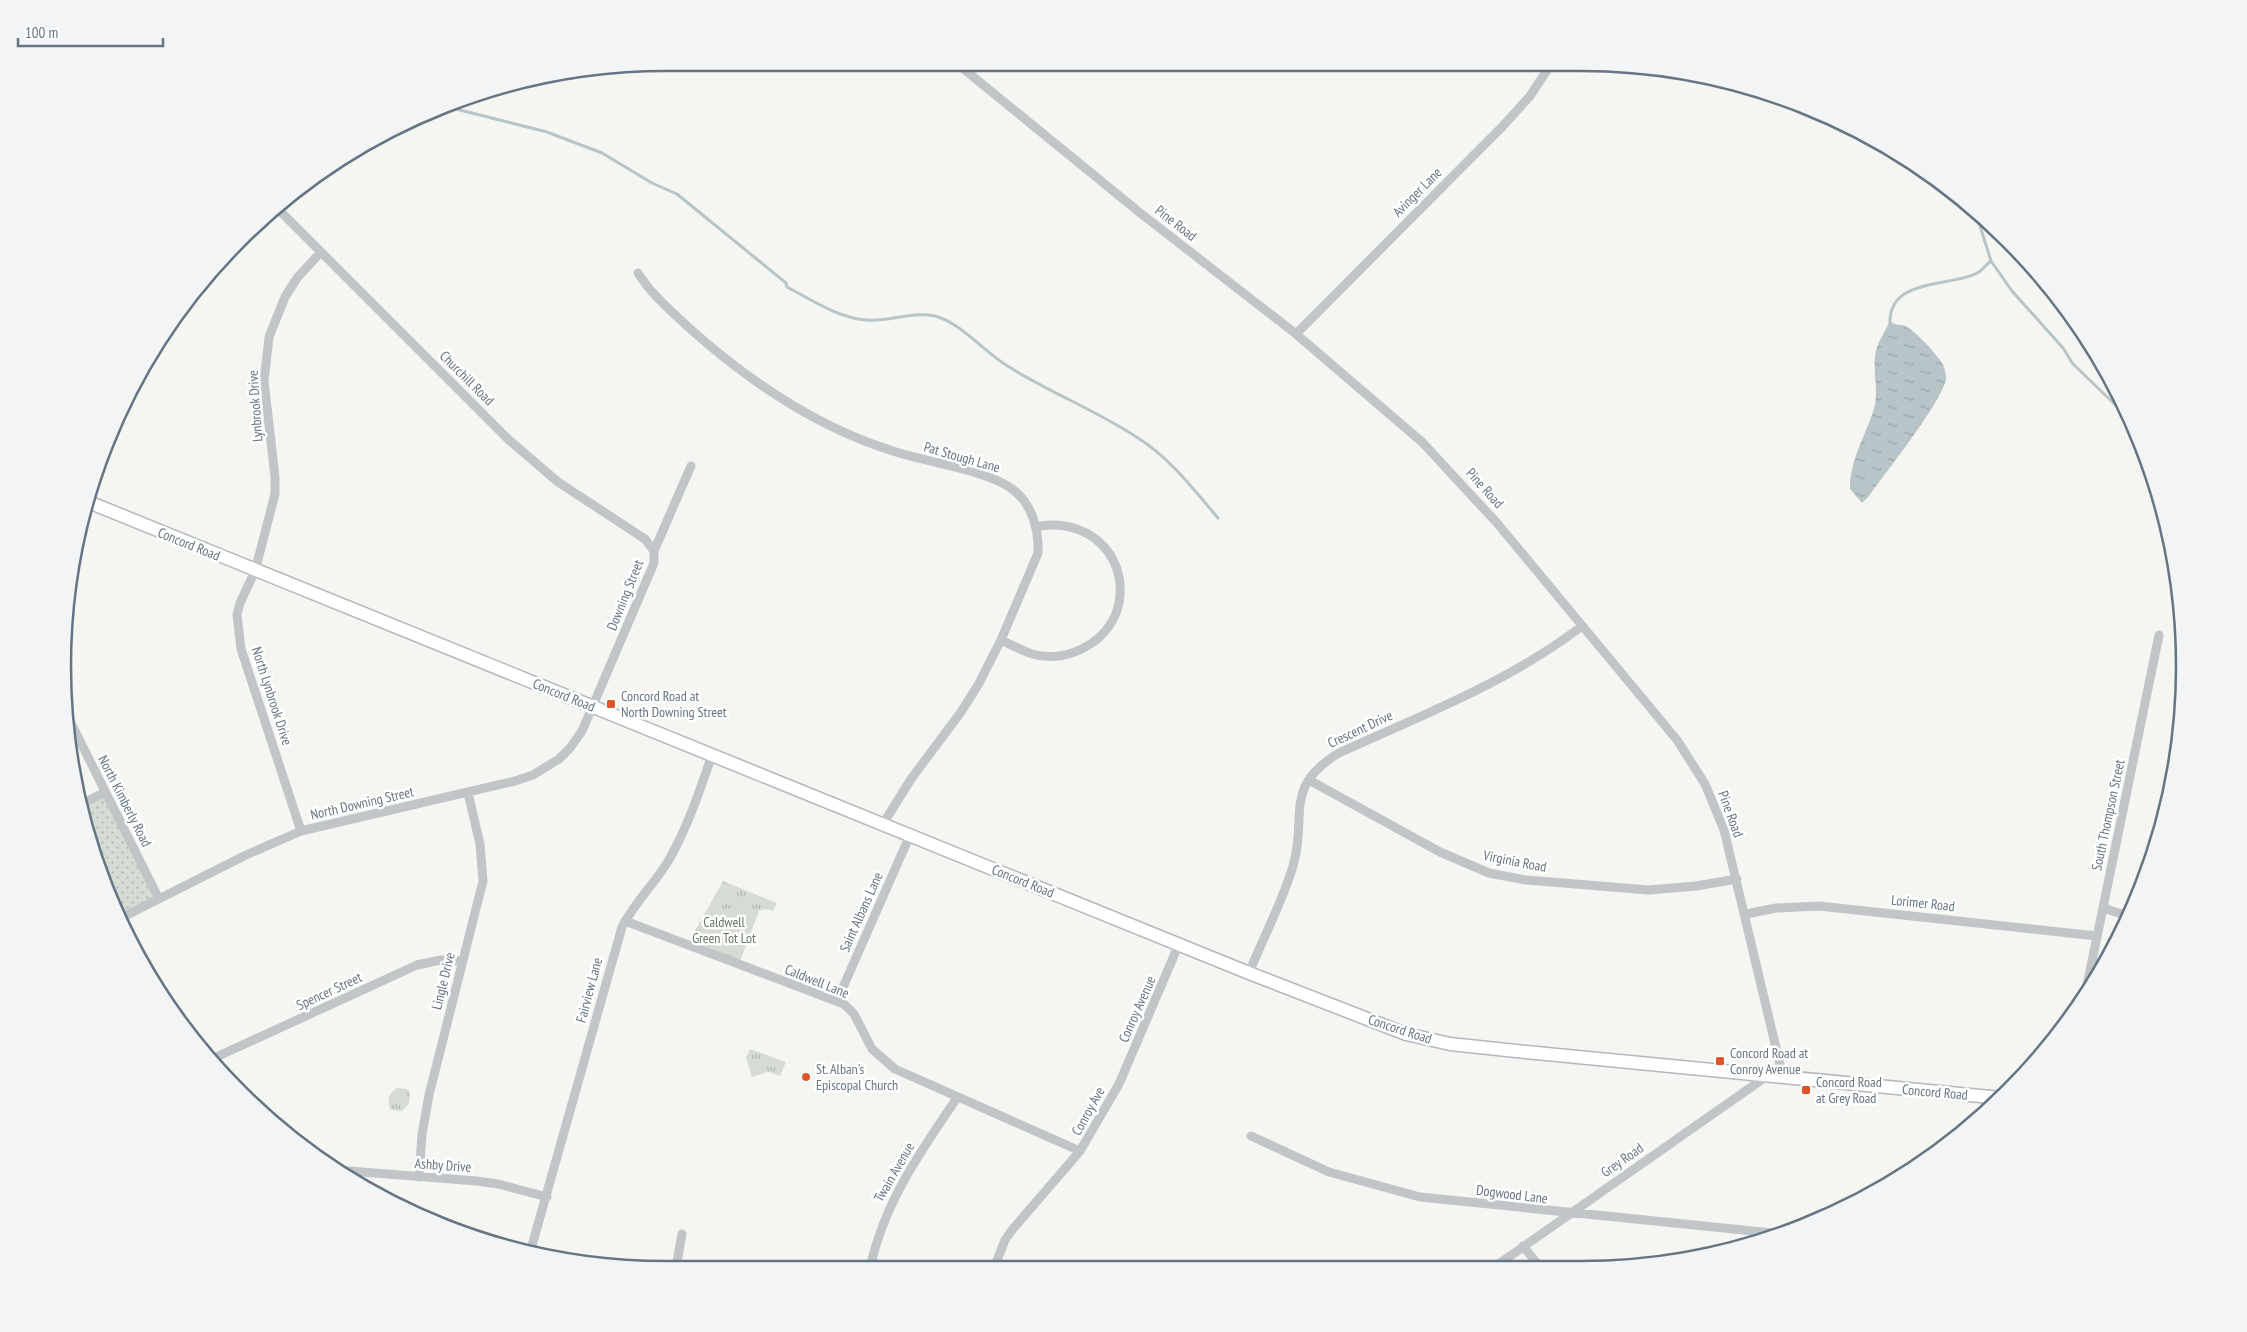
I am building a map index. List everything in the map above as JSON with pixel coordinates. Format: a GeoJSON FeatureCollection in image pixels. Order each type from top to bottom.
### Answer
{"type":"FeatureCollection","features":[{"type":"Feature","properties":{"kind":"main road","name":"Concord Road"},"geometry":{"type":"LineString","coordinates":[[94,504],[1249,973],[1406,1034],[1426,1040],[1516,1051],[1991,1097]]}},
{"type":"Feature","properties":{"kind":"street","name":"Pine Road"},"geometry":{"type":"LineString","coordinates":[[966,71],[1139,212],[1296,334],[1422,442],[1497,523],[1692,760],[1713,801],[1724,830],[1746,914],[1783,1077]]}},
{"type":"Feature","properties":{"kind":"street","name":"Avinger Lane"},"geometry":{"type":"LineString","coordinates":[[1296,334],[1502,127],[1530,96],[1546,71]]}},
{"type":"Feature","properties":{"kind":"street","name":"Churchill Road"},"geometry":{"type":"LineString","coordinates":[[281,213],[509,440],[558,482],[645,539],[654,551]]}},
{"type":"Feature","properties":{"kind":"street","name":"Lynbrook Drive"},"geometry":{"type":"LineString","coordinates":[[255,571],[275,494],[275,477],[264,381],[269,337],[285,297],[302,272],[321,252]]}},
{"type":"Feature","properties":{"kind":"street","name":"Pat Stough Lane"},"geometry":{"type":"LineString","coordinates":[[638,273],[652,293],[714,351],[768,392],[856,438],[893,452],[1003,483],[1012,489],[1024,502],[1036,527],[1039,539],[1035,564],[1001,640],[961,712],[911,779],[883,824]]}},
{"type":"Feature","properties":{"kind":"street","name":"Downing Street"},"geometry":{"type":"LineString","coordinates":[[593,707],[654,563],[654,551],[691,466]]}},
{"type":"Feature","properties":{"kind":"street"},"geometry":{"type":"LineString","coordinates":[[1001,640],[1036,655],[1061,656],[1074,653],[1098,638],[1108,627],[1119,603],[1117,575],[1113,563],[1100,543],[1085,532],[1066,525],[1036,527]]}},
{"type":"Feature","properties":{"kind":"street","name":"North Lynbrook Drive"},"geometry":{"type":"LineString","coordinates":[[255,571],[240,603],[237,615],[238,633],[301,831]]}},
{"type":"Feature","properties":{"kind":"street","name":"Crescent Drive"},"geometry":{"type":"LineString","coordinates":[[1249,973],[1292,868],[1298,839],[1298,804],[1309,780],[1325,761],[1503,677],[1534,660],[1582,626]]}},
{"type":"Feature","properties":{"kind":"street","name":"South Thompson Street"},"geometry":{"type":"LineString","coordinates":[[2089,974],[2159,635]]}},
{"type":"Feature","properties":{"kind":"street","name":"North Downing Street"},"geometry":{"type":"LineString","coordinates":[[127,915],[246,855],[301,831],[468,793],[515,781],[545,769],[570,748],[593,707]]}},
{"type":"Feature","properties":{"kind":"street","name":"North Kimberly Road"},"geometry":{"type":"LineString","coordinates":[[75,731],[159,899]]}},
{"type":"Feature","properties":{"kind":"street","name":"Fairview Lane"},"geometry":{"type":"LineString","coordinates":[[532,1245],[614,950],[625,920],[635,903],[659,875],[671,857],[696,802],[712,755]]}},
{"type":"Feature","properties":{"kind":"street","name":"Virginia Road"},"geometry":{"type":"LineString","coordinates":[[1309,780],[1440,852],[1489,873],[1526,880],[1649,890],[1696,886],[1737,879]]}},
{"type":"Feature","properties":{"kind":"street"},"geometry":{"type":"LineString","coordinates":[[88,801],[105,792]]}},
{"type":"Feature","properties":{"kind":"street","name":"Lingle Drive"},"geometry":{"type":"LineString","coordinates":[[419,1177],[422,1134],[429,1095],[483,881],[480,844],[468,793]]}},
{"type":"Feature","properties":{"kind":"street","name":"Saint Albans Lane"},"geometry":{"type":"LineString","coordinates":[[837,1001],[910,835]]}},
{"type":"Feature","properties":{"kind":"street","name":"Lorimer Road"},"geometry":{"type":"LineString","coordinates":[[1746,914],[1776,908],[1819,906],[2097,936]]}},
{"type":"Feature","properties":{"kind":"street"},"geometry":{"type":"LineString","coordinates":[[2103,908],[2121,914]]}},
{"type":"Feature","properties":{"kind":"street","name":"Caldwell Lane"},"geometry":{"type":"LineString","coordinates":[[625,920],[837,1001],[851,1010],[872,1049],[887,1064],[957,1098],[1080,1152]]}},
{"type":"Feature","properties":{"kind":"street","name":"Conroy Avenue"},"geometry":{"type":"LineString","coordinates":[[1119,1084],[1179,944]]}},
{"type":"Feature","properties":{"kind":"street","name":"Spencer Street"},"geometry":{"type":"LineString","coordinates":[[218,1056],[417,965],[442,960],[462,961]]}},
{"type":"Feature","properties":{"kind":"street","name":"Grey Road"},"geometry":{"type":"LineString","coordinates":[[1503,1261],[1767,1076]]}},
{"type":"Feature","properties":{"kind":"street","name":"Conroy Ave"},"geometry":{"type":"LineString","coordinates":[[1080,1152],[1119,1084]]}},
{"type":"Feature","properties":{"kind":"street","name":"Twain Avenue"},"geometry":{"type":"LineString","coordinates":[[872,1261],[879,1233],[894,1196],[957,1098]]}},
{"type":"Feature","properties":{"kind":"street","name":"Dogwood Lane"},"geometry":{"type":"LineString","coordinates":[[1250,1136],[1329,1172],[1403,1194],[1569,1214],[1762,1232]]}},
{"type":"Feature","properties":{"kind":"street"},"geometry":{"type":"LineString","coordinates":[[997,1261],[1005,1240],[1012,1230],[1080,1152]]}},
{"type":"Feature","properties":{"kind":"street","name":"Ashby Drive"},"geometry":{"type":"LineString","coordinates":[[353,1171],[498,1184],[547,1197]]}},
{"type":"Feature","properties":{"kind":"street"},"geometry":{"type":"LineString","coordinates":[[677,1261],[682,1234]]}},
{"type":"Feature","properties":{"kind":"street"},"geometry":{"type":"LineString","coordinates":[[1523,1246],[1535,1261]]}},
{"type":"Feature","properties":{"kind":"green space"},"geometry":{"type":"Polygon","coordinates":[[[105,794],[157,898],[126,913],[103,857],[88,802],[105,794]]]}},
{"type":"Feature","properties":{"kind":"green space","name":"Caldwell Green Tot Lot"},"geometry":{"type":"Polygon","coordinates":[[[723,881],[777,903],[773,911],[765,909],[759,911],[739,964],[688,943],[723,881]]]}},
{"type":"Feature","properties":{"kind":"green space"},"geometry":{"type":"Polygon","coordinates":[[[750,1049],[786,1062],[780,1076],[768,1072],[752,1077],[746,1058],[750,1049]]]}},
{"type":"Feature","properties":{"kind":"green space"},"geometry":{"type":"Polygon","coordinates":[[[397,1088],[407,1089],[410,1092],[409,1104],[402,1111],[391,1110],[389,1103],[390,1095],[397,1088]]]}},
{"type":"Feature","properties":{"kind":"water"},"geometry":{"type":"Polygon","coordinates":[[[1890,321],[1907,327],[1935,353],[1942,363],[1946,378],[1936,402],[1925,419],[1900,455],[1862,503],[1850,489],[1852,468],[1874,409],[1876,352],[1890,321]]]}},
{"type":"Feature","properties":{"kind":"waterway"},"geometry":{"type":"LineString","coordinates":[[458,109],[547,132],[602,153],[652,183],[677,194],[786,283],[787,287],[836,312],[856,319],[867,320],[884,320],[918,315],[935,316],[944,319],[962,330],[1006,365],[1038,384],[1106,419],[1150,446],[1181,475],[1218,518]]}},
{"type":"Feature","properties":{"kind":"waterway"},"geometry":{"type":"LineString","coordinates":[[1980,225],[1991,261],[2012,291],[2063,348],[2073,364],[2114,404]]}},
{"type":"Feature","properties":{"kind":"waterway"},"geometry":{"type":"LineString","coordinates":[[1890,325],[1892,309],[1899,298],[1910,291],[1924,286],[1968,277],[1979,272],[1991,261]]}},
{"type":"Feature","properties":{"kind":"place","name":"Concord Road at North Downing Street"},"geometry":{"type":"Point","coordinates":[611,704]}},
{"type":"Feature","properties":{"kind":"place","name":"Concord Road at Conroy Avenue"},"geometry":{"type":"Point","coordinates":[1720,1061]}},
{"type":"Feature","properties":{"kind":"place","name":"St. Alban's Episcopal Church"},"geometry":{"type":"Point","coordinates":[806,1077]}},
{"type":"Feature","properties":{"kind":"place","name":"Concord Road at Grey Road"},"geometry":{"type":"Point","coordinates":[1806,1090]}}]}
